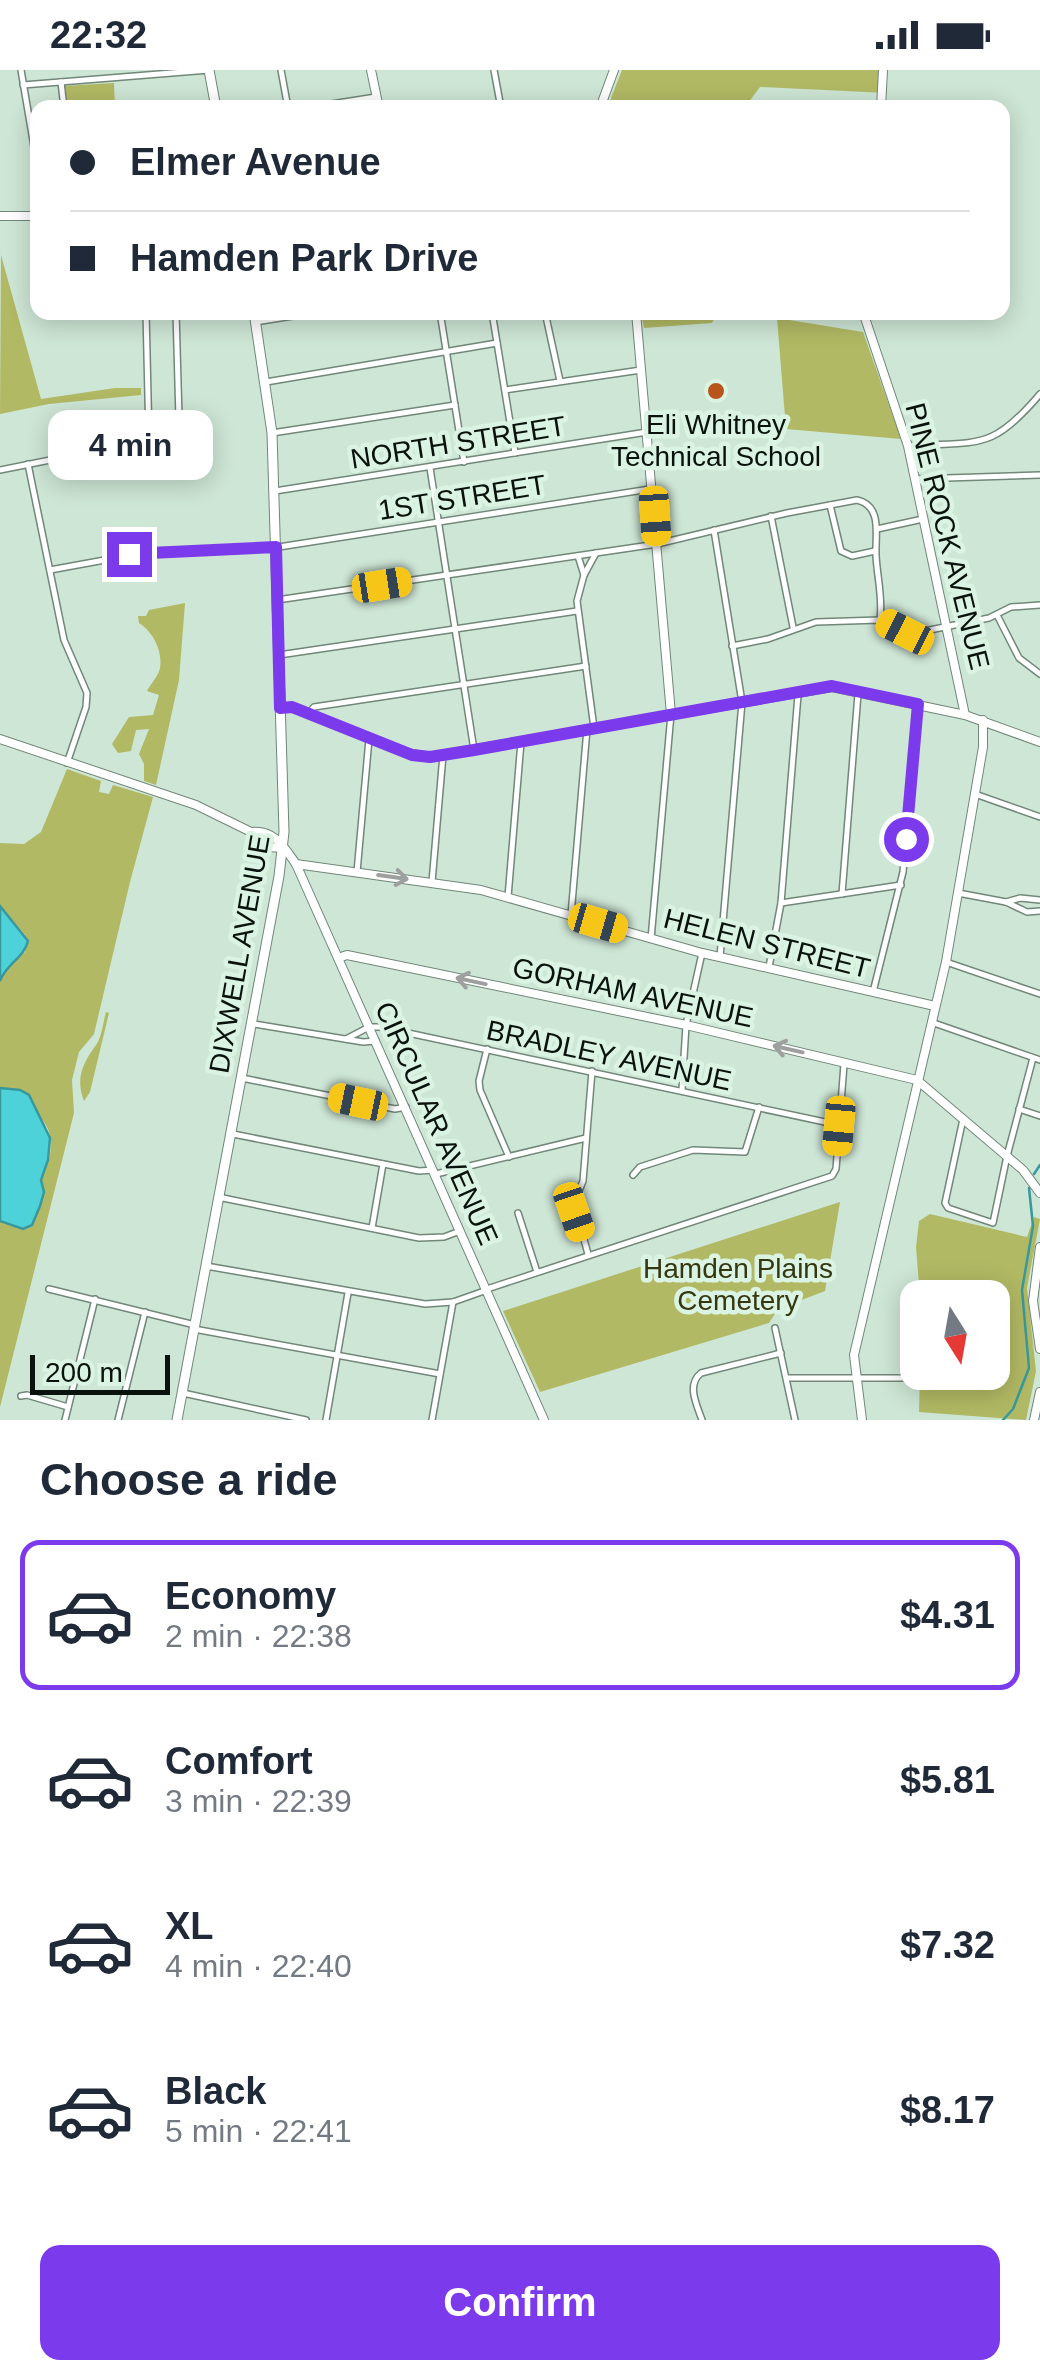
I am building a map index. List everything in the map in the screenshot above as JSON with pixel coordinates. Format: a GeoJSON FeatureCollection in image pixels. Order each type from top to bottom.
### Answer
{"type":"FeatureCollection","features":[{"type":"Feature","properties":{"kind":"main road"},"geometry":{"type":"LineString","coordinates":[[209,70],[215,100]]}},
{"type":"Feature","properties":{"kind":"main road"},"geometry":{"type":"LineString","coordinates":[[371,70],[377,100]]}},
{"type":"Feature","properties":{"kind":"main road"},"geometry":{"type":"LineString","coordinates":[[604,100],[614,70]]}},
{"type":"Feature","properties":{"kind":"main road"},"geometry":{"type":"LineString","coordinates":[[881,100],[883,70]]}},
{"type":"Feature","properties":{"kind":"main road"},"geometry":{"type":"LineString","coordinates":[[0,216],[30,216]]}},
{"type":"Feature","properties":{"kind":"main road","name":"DIXWELL AVENUE"},"geometry":{"type":"LineString","coordinates":[[177,1420],[283,848],[272,434],[256,320]]}},
{"type":"Feature","properties":{"kind":"main road"},"geometry":{"type":"LineString","coordinates":[[637,320],[671,714]]}},
{"type":"Feature","properties":{"kind":"main road","name":"PINE ROCK AVENUE"},"geometry":{"type":"LineString","coordinates":[[866,320],[908,446],[966,714]]}},
{"type":"Feature","properties":{"kind":"main road"},"geometry":{"type":"LineString","coordinates":[[280,708],[291,706],[420,756],[474,750],[832,686],[966,714],[1040,742]]}},
{"type":"Feature","properties":{"kind":"main road"},"geometry":{"type":"LineString","coordinates":[[862,1420],[856,1345],[946,962],[983,747],[983,720]]}},
{"type":"Feature","properties":{"kind":"main road"},"geometry":{"type":"LineString","coordinates":[[0,738],[196,805],[251,832],[270,833],[283,848]]}},
{"type":"Feature","properties":{"kind":"main road","name":"CIRCULAR AVENUE"},"geometry":{"type":"LineString","coordinates":[[283,848],[296,864],[544,1420]]}},
{"type":"Feature","properties":{"kind":"main road","name":"HELEN STREET"},"geometry":{"type":"LineString","coordinates":[[296,864],[432,882],[508,897],[702,953],[935,1006]]}},
{"type":"Feature","properties":{"kind":"main road","name":"GORHAM AVENUE"},"geometry":{"type":"LineString","coordinates":[[338,958],[348,955],[686,1025],[917,1080]]}},
{"type":"Feature","properties":{"kind":"main road"},"geometry":{"type":"LineString","coordinates":[[917,1080],[1023,1170],[1040,1193]]}},
{"type":"Feature","properties":{"kind":"main road"},"geometry":{"type":"LineString","coordinates":[[1040,1247],[1033,1300],[1040,1348]]}},
{"type":"Feature","properties":{"kind":"main road"},"geometry":{"type":"LineString","coordinates":[[1034,1420],[1040,1392]]}},
{"type":"Feature","properties":{"kind":"street"},"geometry":{"type":"LineString","coordinates":[[21,70],[30,120]]}},
{"type":"Feature","properties":{"kind":"street"},"geometry":{"type":"LineString","coordinates":[[23,85],[209,70]]}},
{"type":"Feature","properties":{"kind":"street"},"geometry":{"type":"LineString","coordinates":[[282,70],[287,100]]}},
{"type":"Feature","properties":{"kind":"street"},"geometry":{"type":"LineString","coordinates":[[494,70],[500,100]]}},
{"type":"Feature","properties":{"kind":"street"},"geometry":{"type":"LineString","coordinates":[[60,82],[63,100]]}},
{"type":"Feature","properties":{"kind":"street"},"geometry":{"type":"LineString","coordinates":[[357,100],[376,97]]}},
{"type":"Feature","properties":{"kind":"street"},"geometry":{"type":"LineString","coordinates":[[146,320],[148,440]]}},
{"type":"Feature","properties":{"kind":"street"},"geometry":{"type":"LineString","coordinates":[[0,470],[172,432],[179,419],[176,320]]}},
{"type":"Feature","properties":{"kind":"street"},"geometry":{"type":"LineString","coordinates":[[441,320],[464,462]]}},
{"type":"Feature","properties":{"kind":"street"},"geometry":{"type":"LineString","coordinates":[[493,320],[515,454]]}},
{"type":"Feature","properties":{"kind":"street"},"geometry":{"type":"LineString","coordinates":[[547,320],[560,381]]}},
{"type":"Feature","properties":{"kind":"street"},"geometry":{"type":"LineString","coordinates":[[266,382],[497,343]]}},
{"type":"Feature","properties":{"kind":"street"},"geometry":{"type":"LineString","coordinates":[[505,390],[643,370]]}},
{"type":"Feature","properties":{"kind":"street"},"geometry":{"type":"LineString","coordinates":[[908,446],[988,439],[1010,428],[1040,394]]}},
{"type":"Feature","properties":{"kind":"street"},"geometry":{"type":"LineString","coordinates":[[272,434],[456,405]]}},
{"type":"Feature","properties":{"kind":"street","name":"NORTH STREET"},"geometry":{"type":"LineString","coordinates":[[274,492],[648,432]]}},
{"type":"Feature","properties":{"kind":"street"},"geometry":{"type":"LineString","coordinates":[[28,464],[66,645],[87,692],[68,763]]}},
{"type":"Feature","properties":{"kind":"street"},"geometry":{"type":"LineString","coordinates":[[430,468],[474,750]]}},
{"type":"Feature","properties":{"kind":"street"},"geometry":{"type":"LineString","coordinates":[[915,479],[1040,475]]}},
{"type":"Feature","properties":{"kind":"street","name":"1ST STREET"},"geometry":{"type":"LineString","coordinates":[[50,570],[154,551],[276,547],[653,488]]}},
{"type":"Feature","properties":{"kind":"street"},"geometry":{"type":"LineString","coordinates":[[277,600],[657,544],[771,516],[862,500],[872,510],[877,528],[880,620]]}},
{"type":"Feature","properties":{"kind":"street"},"geometry":{"type":"LineString","coordinates":[[830,504],[841,551],[852,556],[875,552]]}},
{"type":"Feature","properties":{"kind":"street"},"geometry":{"type":"LineString","coordinates":[[771,516],[794,628]]}},
{"type":"Feature","properties":{"kind":"street"},"geometry":{"type":"LineString","coordinates":[[877,528],[925,518]]}},
{"type":"Feature","properties":{"kind":"street"},"geometry":{"type":"LineString","coordinates":[[714,530],[742,702],[720,957]]}},
{"type":"Feature","properties":{"kind":"street"},"geometry":{"type":"LineString","coordinates":[[571,915],[591,729],[578,611],[584,575],[596,553]]}},
{"type":"Feature","properties":{"kind":"street"},"geometry":{"type":"LineString","coordinates":[[578,556],[584,575]]}},
{"type":"Feature","properties":{"kind":"street"},"geometry":{"type":"LineString","coordinates":[[732,646],[768,640],[816,622],[880,620],[910,633],[998,615],[1012,607],[1040,604]]}},
{"type":"Feature","properties":{"kind":"street"},"geometry":{"type":"LineString","coordinates":[[279,655],[578,611]]}},
{"type":"Feature","properties":{"kind":"street"},"geometry":{"type":"LineString","coordinates":[[998,615],[1018,658],[1040,674]]}},
{"type":"Feature","properties":{"kind":"street"},"geometry":{"type":"LineString","coordinates":[[308,714],[314,706],[586,666]]}},
{"type":"Feature","properties":{"kind":"street"},"geometry":{"type":"LineString","coordinates":[[842,894],[858,691]]}},
{"type":"Feature","properties":{"kind":"street"},"geometry":{"type":"LineString","coordinates":[[768,968],[781,903],[798,692]]}},
{"type":"Feature","properties":{"kind":"street"},"geometry":{"type":"LineString","coordinates":[[873,992],[901,885],[918,704]]}},
{"type":"Feature","properties":{"kind":"street"},"geometry":{"type":"LineString","coordinates":[[651,939],[671,714]]}},
{"type":"Feature","properties":{"kind":"street"},"geometry":{"type":"LineString","coordinates":[[357,872],[369,739]]}},
{"type":"Feature","properties":{"kind":"street"},"geometry":{"type":"LineString","coordinates":[[508,897],[521,742]]}},
{"type":"Feature","properties":{"kind":"street"},"geometry":{"type":"LineString","coordinates":[[432,882],[443,755]]}},
{"type":"Feature","properties":{"kind":"street"},"geometry":{"type":"LineString","coordinates":[[975,794],[1040,818]]}},
{"type":"Feature","properties":{"kind":"street"},"geometry":{"type":"LineString","coordinates":[[781,903],[901,885]]}},
{"type":"Feature","properties":{"kind":"street"},"geometry":{"type":"LineString","coordinates":[[958,893],[1006,902],[1027,912],[1040,910]]}},
{"type":"Feature","properties":{"kind":"street"},"geometry":{"type":"LineString","coordinates":[[1006,902],[1020,898],[1040,900]]}},
{"type":"Feature","properties":{"kind":"street"},"geometry":{"type":"LineString","coordinates":[[682,1090],[686,1025],[702,953]]}},
{"type":"Feature","properties":{"kind":"street"},"geometry":{"type":"LineString","coordinates":[[946,962],[1040,994]]}},
{"type":"Feature","properties":{"kind":"street"},"geometry":{"type":"LineString","coordinates":[[931,1022],[1037,1059],[1019,1110],[993,1223],[948,1208],[944,1203],[963,1119]]}},
{"type":"Feature","properties":{"kind":"street"},"geometry":{"type":"LineString","coordinates":[[250,1024],[346,1040],[376,1040]]}},
{"type":"Feature","properties":{"kind":"street"},"geometry":{"type":"LineString","coordinates":[[346,1040],[370,1027]]}},
{"type":"Feature","properties":{"kind":"street","name":"BRADLEY AVENUE"},"geometry":{"type":"LineString","coordinates":[[370,1027],[839,1126]]}},
{"type":"Feature","properties":{"kind":"street"},"geometry":{"type":"LineString","coordinates":[[487,1049],[480,1090],[510,1157]]}},
{"type":"Feature","properties":{"kind":"street"},"geometry":{"type":"LineString","coordinates":[[206,1266],[425,1304],[453,1302],[834,1174],[844,1062]]}},
{"type":"Feature","properties":{"kind":"street"},"geometry":{"type":"LineString","coordinates":[[589,1255],[574,1203],[583,1181],[592,1072]]}},
{"type":"Feature","properties":{"kind":"street"},"geometry":{"type":"LineString","coordinates":[[241,1078],[395,1109],[406,1107]]}},
{"type":"Feature","properties":{"kind":"street"},"geometry":{"type":"LineString","coordinates":[[634,1175],[640,1167],[693,1150],[745,1152],[760,1107]]}},
{"type":"Feature","properties":{"kind":"street"},"geometry":{"type":"LineString","coordinates":[[1019,1110],[1040,1116]]}},
{"type":"Feature","properties":{"kind":"street"},"geometry":{"type":"LineString","coordinates":[[230,1133],[423,1172],[510,1157],[586,1138]]}},
{"type":"Feature","properties":{"kind":"street"},"geometry":{"type":"LineString","coordinates":[[372,1228],[383,1164]]}},
{"type":"Feature","properties":{"kind":"street"},"geometry":{"type":"LineString","coordinates":[[218,1197],[431,1239],[461,1230]]}},
{"type":"Feature","properties":{"kind":"street"},"geometry":{"type":"LineString","coordinates":[[518,1213],[536,1272]]}},
{"type":"Feature","properties":{"kind":"street"},"geometry":{"type":"LineString","coordinates":[[49,1288],[195,1327],[440,1374]]}},
{"type":"Feature","properties":{"kind":"street"},"geometry":{"type":"LineString","coordinates":[[326,1420],[348,1292]]}},
{"type":"Feature","properties":{"kind":"street"},"geometry":{"type":"LineString","coordinates":[[65,1420],[95,1300]]}},
{"type":"Feature","properties":{"kind":"street"},"geometry":{"type":"LineString","coordinates":[[432,1420],[453,1302]]}},
{"type":"Feature","properties":{"kind":"street"},"geometry":{"type":"LineString","coordinates":[[118,1420],[145,1312]]}},
{"type":"Feature","properties":{"kind":"street"},"geometry":{"type":"LineString","coordinates":[[775,1328],[795,1420]]}},
{"type":"Feature","properties":{"kind":"street"},"geometry":{"type":"LineString","coordinates":[[702,1420],[692,1384],[695,1378],[701,1373],[781,1353]]}},
{"type":"Feature","properties":{"kind":"street"},"geometry":{"type":"LineString","coordinates":[[787,1378],[900,1378]]}},
{"type":"Feature","properties":{"kind":"street"},"geometry":{"type":"LineString","coordinates":[[183,1393],[306,1420]]}},
{"type":"Feature","properties":{"kind":"street"},"geometry":{"type":"LineString","coordinates":[[20,1396],[68,1407]]}},
{"type":"Feature","properties":{"kind":"green space"},"geometry":{"type":"Polygon","coordinates":[[[622,70],[887,70],[887,93],[760,87],[750,100],[611,98],[622,70]]]}},
{"type":"Feature","properties":{"kind":"green space"},"geometry":{"type":"Polygon","coordinates":[[[114,83],[115,100],[65,100],[63,86],[114,83]]]}},
{"type":"Feature","properties":{"kind":"green space"},"geometry":{"type":"Polygon","coordinates":[[[1,255],[41,399],[115,388],[141,388],[141,395],[49,404],[0,414],[1,255]]]}},
{"type":"Feature","properties":{"kind":"green space"},"geometry":{"type":"Polygon","coordinates":[[[642,320],[714,320],[712,323],[644,328],[642,320]]]}},
{"type":"Feature","properties":{"kind":"green space"},"geometry":{"type":"Polygon","coordinates":[[[777,320],[863,332],[901,439],[786,429],[777,320]]]}},
{"type":"Feature","properties":{"kind":"green space"},"geometry":{"type":"Polygon","coordinates":[[[185,603],[179,680],[156,785],[144,781],[144,764],[139,754],[149,729],[136,730],[131,751],[118,753],[112,744],[129,717],[153,715],[159,695],[147,691],[160,668],[158,648],[138,616],[185,603]]]}},
{"type":"Feature","properties":{"kind":"green space"},"geometry":{"type":"Polygon","coordinates":[[[67,769],[101,781],[99,792],[109,794],[113,785],[153,797],[94,1034],[79,1052],[72,1080],[74,1113],[0,1407],[0,1221],[12,1226],[26,1205],[46,1169],[51,1144],[48,1129],[27,1096],[0,1088],[0,981],[5,968],[25,952],[25,935],[0,906],[0,843],[24,844],[41,832],[67,769]]]}},
{"type":"Feature","properties":{"kind":"green space"},"geometry":{"type":"Polygon","coordinates":[[[106,1012],[109,1013],[90,1092],[84,1101],[82,1071],[100,1038],[106,1012]]]}},
{"type":"Feature","properties":{"kind":"green space","name":"Hamden Plains Cemetery"},"geometry":{"type":"Polygon","coordinates":[[[840,1202],[825,1291],[778,1309],[769,1323],[540,1392],[503,1311],[840,1202]]]}},
{"type":"Feature","properties":{"kind":"green space"},"geometry":{"type":"Polygon","coordinates":[[[930,1214],[1027,1237],[1034,1217],[1040,1219],[1027,1288],[1036,1371],[1026,1420],[919,1412],[920,1390],[1010,1390],[1010,1280],[919,1280],[919,1221],[930,1214]]]}},
{"type":"Feature","properties":{"kind":"water"},"geometry":{"type":"Polygon","coordinates":[[[0,906],[28,941],[0,981],[0,906]]]}},
{"type":"Feature","properties":{"kind":"water"},"geometry":{"type":"Polygon","coordinates":[[[0,1088],[29,1095],[50,1138],[40,1206],[32,1225],[23,1229],[0,1221],[0,1088]]]}},
{"type":"Feature","properties":{"kind":"waterway"},"geometry":{"type":"LineString","coordinates":[[1034,1174],[1040,1165]]}},
{"type":"Feature","properties":{"kind":"waterway"},"geometry":{"type":"LineString","coordinates":[[1003,1420],[1013,1409],[1029,1368],[1022,1290],[1033,1226],[1029,1188]]}},
{"type":"Feature","properties":{"kind":"place","name":"Eli Whitney Technical School"},"geometry":{"type":"Point","coordinates":[716,391]}},
{"type":"Feature","properties":{"kind":"route"},"geometry":{"type":"LineString","coordinates":[[129,554],[276,547],[280,708],[292,707],[420,756],[474,750],[832,686],[918,704],[906,839]]}}]}
